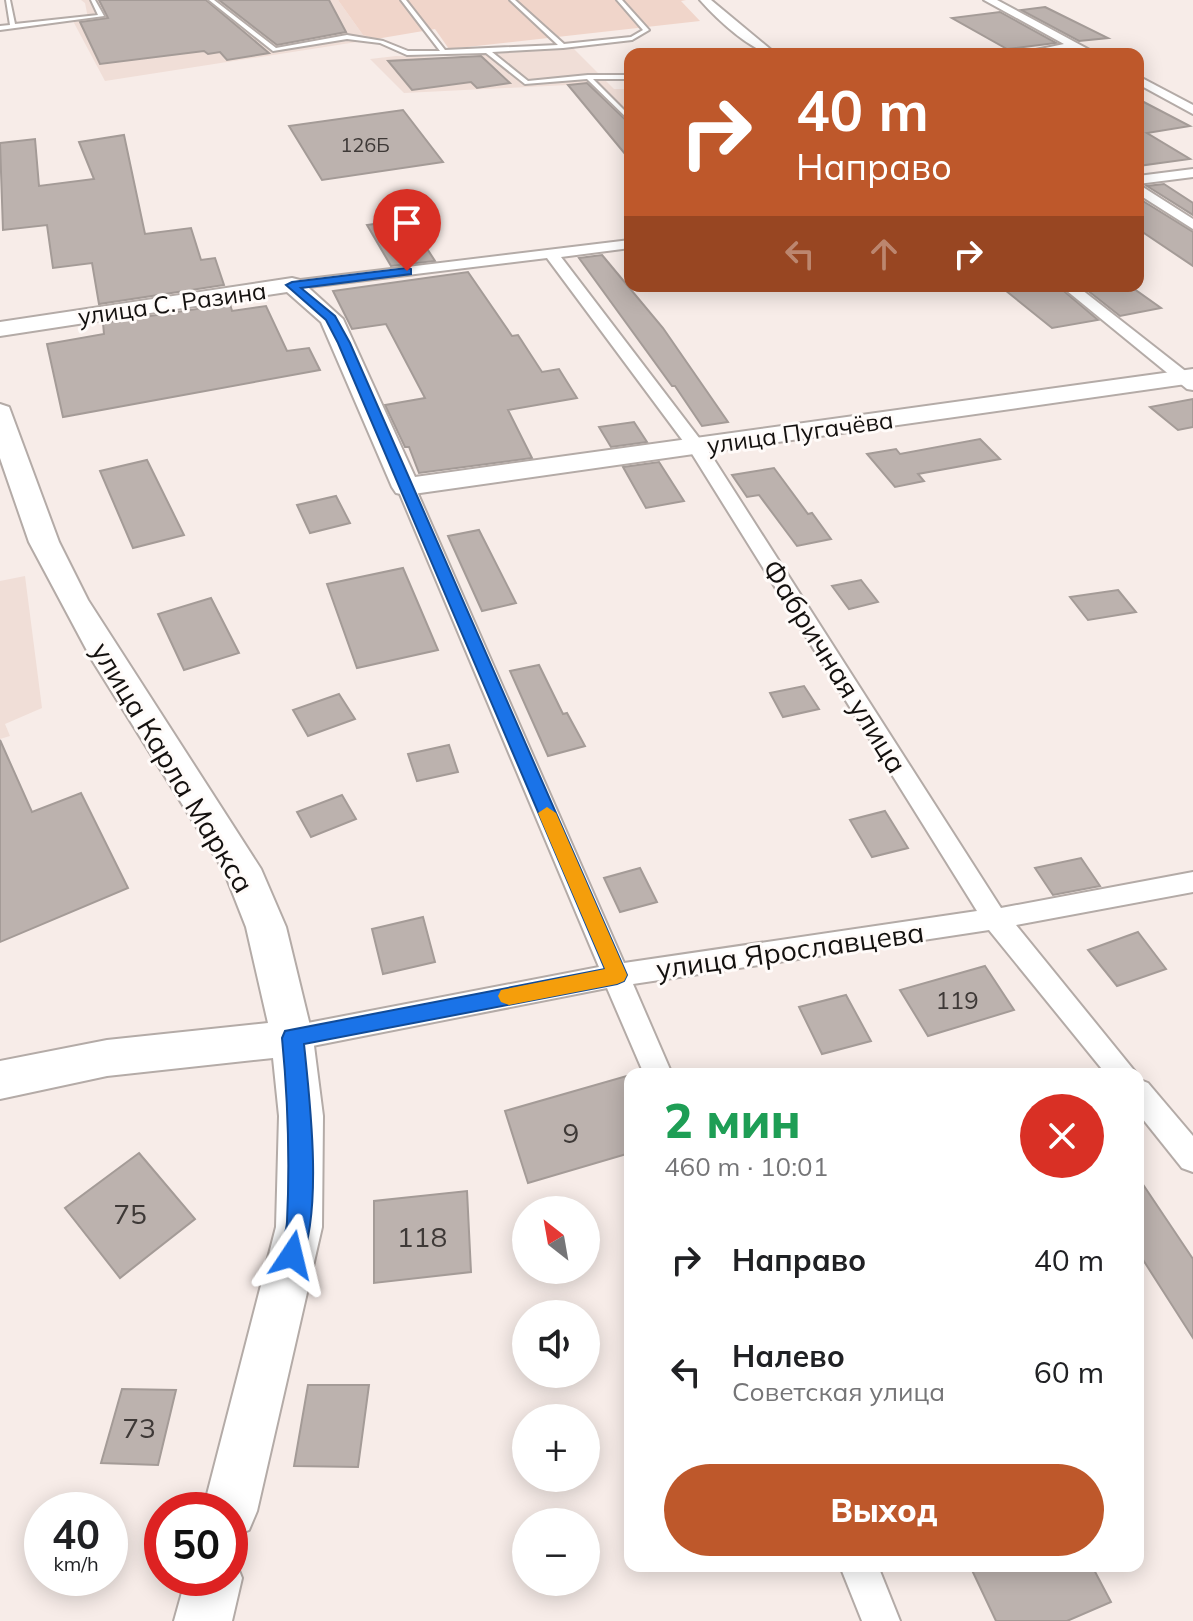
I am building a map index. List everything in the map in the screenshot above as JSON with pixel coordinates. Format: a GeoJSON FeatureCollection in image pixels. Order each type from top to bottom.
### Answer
{"type":"FeatureCollection","features":[{"type":"Feature","properties":{"kind":"street"},"geometry":{"type":"LineString","coordinates":[[705,0],[763,48]]}},
{"type":"Feature","properties":{"kind":"street"},"geometry":{"type":"LineString","coordinates":[[989,0],[1081,48]]}},
{"type":"Feature","properties":{"kind":"street"},"geometry":{"type":"LineString","coordinates":[[1058,48],[1076,45]]}},
{"type":"Feature","properties":{"kind":"street"},"geometry":{"type":"LineString","coordinates":[[1144,82],[1193,110]]}},
{"type":"Feature","properties":{"kind":"street"},"geometry":{"type":"LineString","coordinates":[[1144,179],[1193,173]]}},
{"type":"Feature","properties":{"kind":"street"},"geometry":{"type":"LineString","coordinates":[[1144,192],[1193,225]]}},
{"type":"Feature","properties":{"kind":"street","name":"улица С. Разина"},"geometry":{"type":"LineString","coordinates":[[0,329],[292,285],[624,245]]}},
{"type":"Feature","properties":{"kind":"street","name":"Фабричная улица"},"geometry":{"type":"LineString","coordinates":[[551,254],[697,447],[995,919],[1118,1068]]}},
{"type":"Feature","properties":{"kind":"street"},"geometry":{"type":"LineString","coordinates":[[292,285],[331,319],[656,1068]]}},
{"type":"Feature","properties":{"kind":"street"},"geometry":{"type":"LineString","coordinates":[[1076,292],[1190,379]]}},
{"type":"Feature","properties":{"kind":"street","name":"улица Пугачёва"},"geometry":{"type":"LineString","coordinates":[[406,487],[1190,379]]}},
{"type":"Feature","properties":{"kind":"street","name":"улица Карла Маркса"},"geometry":{"type":"LineString","coordinates":[[0,412],[6,438],[44,542],[73,600],[242,869],[266,927],[292,1038],[301,1116],[299,1227],[235,1492]]}},
{"type":"Feature","properties":{"kind":"street","name":"улица Ярославцева"},"geometry":{"type":"LineString","coordinates":[[292,1038],[617,975],[995,919],[1193,882]]}},
{"type":"Feature","properties":{"kind":"street"},"geometry":{"type":"LineString","coordinates":[[0,1080],[107,1058],[292,1038]]}},
{"type":"Feature","properties":{"kind":"street"},"geometry":{"type":"LineString","coordinates":[[1144,1099],[1193,1158]]}},
{"type":"Feature","properties":{"kind":"street"},"geometry":{"type":"LineString","coordinates":[[861,1572],[881,1621]]}},
{"type":"Feature","properties":{"kind":"street"},"geometry":{"type":"LineString","coordinates":[[203,1621],[209,1596]]}},
{"type":"Feature","properties":{"kind":"lane"},"geometry":{"type":"LineString","coordinates":[[8,0],[13,26]]}},
{"type":"Feature","properties":{"kind":"lane"},"geometry":{"type":"LineString","coordinates":[[0,28],[101,16],[93,0]]}},
{"type":"Feature","properties":{"kind":"lane"},"geometry":{"type":"LineString","coordinates":[[211,0],[275,50],[347,37],[381,42],[407,53],[563,46],[632,38],[646,30],[619,0]]}},
{"type":"Feature","properties":{"kind":"lane"},"geometry":{"type":"LineString","coordinates":[[403,0],[443,51]]}},
{"type":"Feature","properties":{"kind":"lane"},"geometry":{"type":"LineString","coordinates":[[512,0],[563,46]]}},
{"type":"Feature","properties":{"kind":"lane"},"geometry":{"type":"LineString","coordinates":[[487,51],[527,83],[624,77]]}},
{"type":"Feature","properties":{"kind":"lane"},"geometry":{"type":"LineString","coordinates":[[588,77],[624,113]]}},
{"type":"Feature","properties":{"kind":"shaded area"},"geometry":{"type":"Polygon","coordinates":[[[81,0],[338,0],[363,35],[376,39],[105,81],[73,21],[88,18],[85,3],[81,0]]]}},
{"type":"Feature","properties":{"kind":"shaded area"},"geometry":{"type":"Polygon","coordinates":[[[338,0],[686,0],[681,1],[700,21],[449,49],[435,29],[376,39],[363,35],[338,0]]]}},
{"type":"Feature","properties":{"kind":"shaded area"},"geometry":{"type":"Polygon","coordinates":[[[572,47],[614,89],[624,89],[624,151],[568,85],[404,93],[370,59],[396,56],[447,58],[572,47]]]}},
{"type":"Feature","properties":{"kind":"shaded area"},"geometry":{"type":"Polygon","coordinates":[[[25,576],[42,708],[5,724],[10,736],[0,739],[0,581],[25,576]]]}},
{"type":"Feature","properties":{"kind":"building"},"geometry":{"type":"Polygon","coordinates":[[[99,0],[206,0],[269,53],[227,60],[220,52],[208,54],[204,51],[100,64],[80,22],[108,18],[99,0]]]}},
{"type":"Feature","properties":{"kind":"building"},"geometry":{"type":"Polygon","coordinates":[[[219,0],[329,0],[346,32],[277,45],[219,0]]]}},
{"type":"Feature","properties":{"kind":"building"},"geometry":{"type":"Polygon","coordinates":[[[1045,7],[1108,38],[1079,41],[1021,10],[1045,7]]]}},
{"type":"Feature","properties":{"kind":"building"},"geometry":{"type":"Polygon","coordinates":[[[1000,12],[1056,43],[1005,48],[952,18],[1000,12]]]}},
{"type":"Feature","properties":{"kind":"building"},"geometry":{"type":"Polygon","coordinates":[[[481,56],[510,83],[477,88],[471,82],[412,90],[388,61],[481,56]]]}},
{"type":"Feature","properties":{"kind":"building"},"geometry":{"type":"Polygon","coordinates":[[[587,83],[624,118],[624,153],[568,85],[587,83]]]}},
{"type":"Feature","properties":{"kind":"building"},"geometry":{"type":"Polygon","coordinates":[[[1144,102],[1190,126],[1147,133],[1190,159],[1144,165],[1144,102]]]}},
{"type":"Feature","properties":{"kind":"building"},"geometry":{"type":"Polygon","coordinates":[[[403,110],[443,162],[322,180],[289,126],[403,110]]]}},
{"type":"Feature","properties":{"kind":"building"},"geometry":{"type":"Polygon","coordinates":[[[124,135],[145,234],[191,228],[201,260],[215,258],[224,285],[99,304],[92,263],[53,268],[47,225],[3,230],[0,143],[35,139],[39,186],[94,179],[79,142],[124,135]]]}},
{"type":"Feature","properties":{"kind":"building"},"geometry":{"type":"Polygon","coordinates":[[[1164,184],[1193,203],[1193,215],[1147,186],[1164,184]]]}},
{"type":"Feature","properties":{"kind":"building"},"geometry":{"type":"Polygon","coordinates":[[[1144,202],[1193,232],[1193,266],[1144,233],[1144,202]]]}},
{"type":"Feature","properties":{"kind":"building"},"geometry":{"type":"Polygon","coordinates":[[[408,219],[435,261],[391,266],[367,225],[408,219]]]}},
{"type":"Feature","properties":{"kind":"building"},"geometry":{"type":"Polygon","coordinates":[[[602,255],[624,281],[624,292],[633,292],[663,328],[728,422],[702,426],[579,258],[602,255]]]}},
{"type":"Feature","properties":{"kind":"building"},"geometry":{"type":"Polygon","coordinates":[[[468,272],[512,336],[518,335],[542,372],[559,369],[577,398],[508,410],[532,458],[419,473],[409,447],[405,447],[385,405],[425,398],[386,324],[352,329],[333,291],[468,272]]]}},
{"type":"Feature","properties":{"kind":"building"},"geometry":{"type":"Polygon","coordinates":[[[1007,292],[1065,292],[1098,320],[1052,328],[1007,292]]]}},
{"type":"Feature","properties":{"kind":"building"},"geometry":{"type":"Polygon","coordinates":[[[1090,292],[1138,292],[1161,308],[1120,316],[1090,292]]]}},
{"type":"Feature","properties":{"kind":"building"},"geometry":{"type":"Polygon","coordinates":[[[230,304],[232,311],[266,306],[287,351],[309,348],[320,370],[63,417],[47,344],[104,334],[103,323],[230,304]]]}},
{"type":"Feature","properties":{"kind":"building"},"geometry":{"type":"Polygon","coordinates":[[[1193,399],[1193,427],[1178,430],[1150,407],[1193,399]]]}},
{"type":"Feature","properties":{"kind":"building"},"geometry":{"type":"Polygon","coordinates":[[[634,422],[647,442],[611,447],[599,427],[634,422]]]}},
{"type":"Feature","properties":{"kind":"building"},"geometry":{"type":"Polygon","coordinates":[[[980,439],[1000,459],[918,474],[924,481],[895,487],[867,454],[896,449],[900,454],[980,439]]]}},
{"type":"Feature","properties":{"kind":"building"},"geometry":{"type":"Polygon","coordinates":[[[147,460],[184,535],[133,548],[100,471],[147,460]]]}},
{"type":"Feature","properties":{"kind":"building"},"geometry":{"type":"Polygon","coordinates":[[[659,462],[684,501],[646,508],[623,467],[659,462]]]}},
{"type":"Feature","properties":{"kind":"building"},"geometry":{"type":"Polygon","coordinates":[[[774,468],[831,539],[797,546],[759,495],[747,497],[732,475],[774,468]]]}},
{"type":"Feature","properties":{"kind":"building"},"geometry":{"type":"Polygon","coordinates":[[[336,496],[350,523],[310,533],[297,505],[336,496]]]}},
{"type":"Feature","properties":{"kind":"building"},"geometry":{"type":"Polygon","coordinates":[[[479,530],[516,603],[482,611],[448,536],[479,530]]]}},
{"type":"Feature","properties":{"kind":"building"},"geometry":{"type":"Polygon","coordinates":[[[403,568],[438,650],[357,668],[327,584],[403,568]]]}},
{"type":"Feature","properties":{"kind":"building"},"geometry":{"type":"Polygon","coordinates":[[[861,580],[878,602],[849,609],[832,586],[861,580]]]}},
{"type":"Feature","properties":{"kind":"building"},"geometry":{"type":"Polygon","coordinates":[[[1118,590],[1136,612],[1088,620],[1070,597],[1118,590]]]}},
{"type":"Feature","properties":{"kind":"building"},"geometry":{"type":"Polygon","coordinates":[[[211,598],[239,653],[184,670],[158,614],[211,598]]]}},
{"type":"Feature","properties":{"kind":"building"},"geometry":{"type":"Polygon","coordinates":[[[539,665],[563,714],[567,713],[585,746],[548,756],[510,671],[539,665]]]}},
{"type":"Feature","properties":{"kind":"building"},"geometry":{"type":"Polygon","coordinates":[[[804,686],[819,709],[783,717],[770,693],[804,686]]]}},
{"type":"Feature","properties":{"kind":"building"},"geometry":{"type":"Polygon","coordinates":[[[339,694],[355,719],[308,736],[293,710],[339,694]]]}},
{"type":"Feature","properties":{"kind":"building"},"geometry":{"type":"Polygon","coordinates":[[[0,740],[32,812],[81,793],[128,888],[0,942],[0,740]]]}},
{"type":"Feature","properties":{"kind":"building"},"geometry":{"type":"Polygon","coordinates":[[[449,745],[458,772],[417,781],[408,754],[449,745]]]}},
{"type":"Feature","properties":{"kind":"building"},"geometry":{"type":"Polygon","coordinates":[[[342,795],[356,819],[311,837],[297,812],[342,795]]]}},
{"type":"Feature","properties":{"kind":"building"},"geometry":{"type":"Polygon","coordinates":[[[885,811],[908,848],[872,857],[850,820],[885,811]]]}},
{"type":"Feature","properties":{"kind":"building"},"geometry":{"type":"Polygon","coordinates":[[[1081,858],[1100,886],[1053,895],[1035,868],[1081,858]]]}},
{"type":"Feature","properties":{"kind":"building"},"geometry":{"type":"Polygon","coordinates":[[[640,868],[657,902],[620,912],[604,878],[640,868]]]}},
{"type":"Feature","properties":{"kind":"building"},"geometry":{"type":"Polygon","coordinates":[[[423,917],[435,962],[383,974],[372,929],[423,917]]]}},
{"type":"Feature","properties":{"kind":"building"},"geometry":{"type":"Polygon","coordinates":[[[1138,932],[1166,969],[1117,986],[1088,950],[1138,932]]]}},
{"type":"Feature","properties":{"kind":"building"},"geometry":{"type":"Polygon","coordinates":[[[985,966],[1014,1010],[928,1036],[900,990],[985,966]]]}},
{"type":"Feature","properties":{"kind":"building"},"geometry":{"type":"Polygon","coordinates":[[[846,995],[871,1041],[822,1054],[799,1007],[846,995]]]}},
{"type":"Feature","properties":{"kind":"building"},"geometry":{"type":"Polygon","coordinates":[[[624,1077],[624,1155],[528,1183],[505,1111],[624,1077]]]}},
{"type":"Feature","properties":{"kind":"building"},"geometry":{"type":"Polygon","coordinates":[[[139,1153],[195,1219],[120,1278],[65,1208],[139,1153]]]}},
{"type":"Feature","properties":{"kind":"building"},"geometry":{"type":"Polygon","coordinates":[[[1144,1186],[1193,1259],[1193,1338],[1144,1261],[1144,1186]]]}},
{"type":"Feature","properties":{"kind":"building"},"geometry":{"type":"Polygon","coordinates":[[[467,1191],[471,1272],[374,1283],[374,1201],[467,1191]]]}},
{"type":"Feature","properties":{"kind":"building"},"geometry":{"type":"Polygon","coordinates":[[[308,1385],[369,1385],[358,1467],[294,1466],[308,1385]]]}},
{"type":"Feature","properties":{"kind":"building"},"geometry":{"type":"Polygon","coordinates":[[[122,1389],[176,1390],[158,1465],[101,1463],[122,1389]]]}},
{"type":"Feature","properties":{"kind":"building"},"geometry":{"type":"Polygon","coordinates":[[[973,1572],[1095,1572],[1111,1602],[1067,1621],[996,1621],[973,1572]]]}},
{"type":"Feature","properties":{"kind":"slow traffic"},"geometry":{"type":"LineString","coordinates":[[509,996],[617,975],[547,813]]}},
{"type":"Feature","properties":{"kind":"route"},"geometry":{"type":"LineString","coordinates":[[292,1255],[299,1227],[301,1116],[292,1038],[617,975],[344,343],[331,319],[292,285],[407,271]]}}]}
